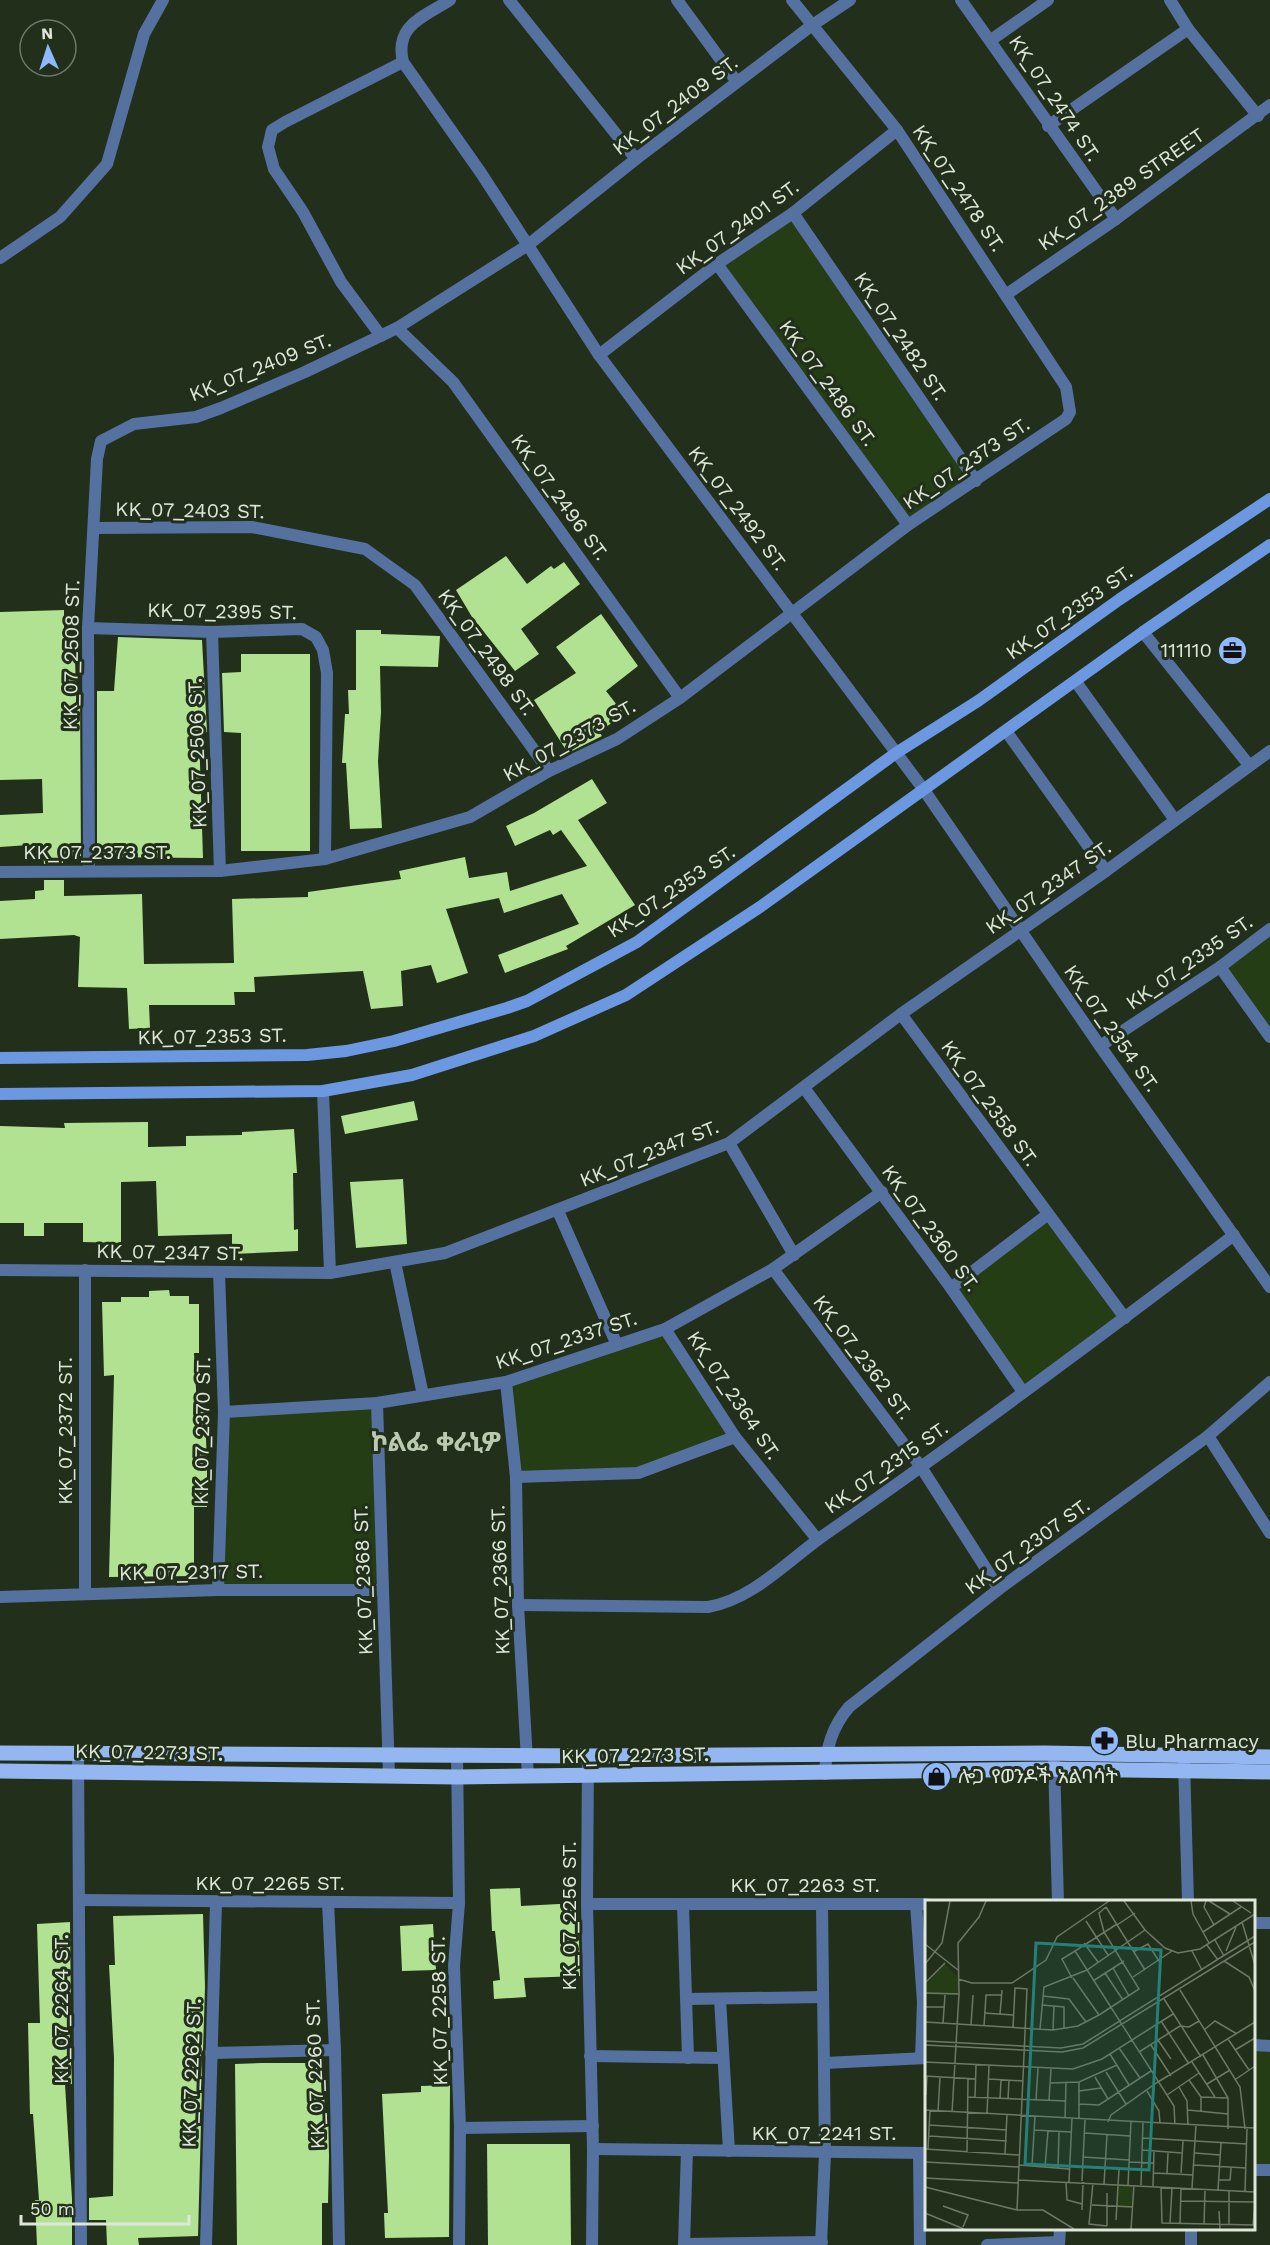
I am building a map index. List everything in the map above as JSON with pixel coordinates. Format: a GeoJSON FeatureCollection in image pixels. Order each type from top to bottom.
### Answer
{"type":"FeatureCollection","features":[{"type":"Feature","properties":{"kind":"main road","name":"KK_07_2273 ST."},"geometry":{"type":"LineString","coordinates":[[0,1753],[388,1756],[826,1756],[1054,1753],[1270,1756]]}},
{"type":"Feature","properties":{"kind":"main road","name":"KK_07_2273 ST."},"geometry":{"type":"LineString","coordinates":[[0,1771],[389,1775],[457,1778],[1054,1769],[1270,1772]]}},
{"type":"Feature","properties":{"kind":"street"},"geometry":{"type":"LineString","coordinates":[[0,258],[60,217],[107,164],[144,33],[163,0]]}},
{"type":"Feature","properties":{"kind":"street"},"geometry":{"type":"LineString","coordinates":[[381,336],[323,253],[303,212],[274,169],[268,147],[272,130],[403,62],[399,46],[405,30],[450,0]]}},
{"type":"Feature","properties":{"kind":"street"},"geometry":{"type":"LineString","coordinates":[[509,0],[636,159]]}},
{"type":"Feature","properties":{"kind":"street"},"geometry":{"type":"LineString","coordinates":[[677,0],[737,82]]}},
{"type":"Feature","properties":{"kind":"street","name":"KK_07_2478 ST."},"geometry":{"type":"LineString","coordinates":[[792,0],[897,130],[1066,387],[1070,412]]}},
{"type":"Feature","properties":{"kind":"street","name":"KK_07_2409 ST."},"geometry":{"type":"LineString","coordinates":[[101,441],[134,424],[196,417],[221,408],[397,328],[528,245],[737,82],[811,26],[850,0]]}},
{"type":"Feature","properties":{"kind":"street","name":"KK_07_2474 ST."},"geometry":{"type":"LineString","coordinates":[[961,0],[1116,219]]}},
{"type":"Feature","properties":{"kind":"street"},"geometry":{"type":"LineString","coordinates":[[991,40],[1048,0]]}},
{"type":"Feature","properties":{"kind":"street"},"geometry":{"type":"LineString","coordinates":[[1170,0],[1188,29],[1258,116]]}},
{"type":"Feature","properties":{"kind":"street"},"geometry":{"type":"LineString","coordinates":[[1048,126],[1188,29]]}},
{"type":"Feature","properties":{"kind":"street","name":"KK_07_2492 ST."},"geometry":{"type":"LineString","coordinates":[[403,62],[481,173],[599,355],[924,790]]}},
{"type":"Feature","properties":{"kind":"street","name":"KK_07_2389 STREET"},"geometry":{"type":"LineString","coordinates":[[1006,294],[1116,219],[1270,105]]}},
{"type":"Feature","properties":{"kind":"street","name":"KK_07_2401 ST."},"geometry":{"type":"LineString","coordinates":[[599,355],[717,264],[793,213],[897,130]]}},
{"type":"Feature","properties":{"kind":"street","name":"KK_07_2482 ST."},"geometry":{"type":"LineString","coordinates":[[793,213],[976,481]]}},
{"type":"Feature","properties":{"kind":"street","name":"KK_07_2486 ST."},"geometry":{"type":"LineString","coordinates":[[717,264],[908,525]]}},
{"type":"Feature","properties":{"kind":"street","name":"KK_07_2496 ST."},"geometry":{"type":"LineString","coordinates":[[397,328],[453,382],[680,698]]}},
{"type":"Feature","properties":{"kind":"street","name":"KK_07_2373 ST."},"geometry":{"type":"LineString","coordinates":[[0,872],[220,871],[325,859],[470,817],[549,771],[617,740],[680,698],[793,615],[908,525],[1066,419],[1070,412]]}},
{"type":"Feature","properties":{"kind":"street","name":"KK_07_2508 ST."},"geometry":{"type":"LineString","coordinates":[[89,871],[88,628],[97,459],[101,441]]}},
{"type":"Feature","properties":{"kind":"street","name":"KK_07_2353 ST."},"geometry":{"type":"LineString","coordinates":[[0,1058],[307,1054],[346,1051],[394,1041],[527,1001],[637,942],[896,753],[978,701],[1111,606],[1270,499]]}},
{"type":"Feature","properties":{"kind":"street","name":"KK_07_2403 ST."},"geometry":{"type":"LineString","coordinates":[[95,528],[252,527],[366,549],[415,585]]}},
{"type":"Feature","properties":{"kind":"street"},"geometry":{"type":"LineString","coordinates":[[0,1094],[322,1091],[412,1075],[456,1063],[534,1036],[626,996],[760,907],[1143,632],[1270,545]]}},
{"type":"Feature","properties":{"kind":"street","name":"KK_07_2498 ST."},"geometry":{"type":"LineString","coordinates":[[415,585],[549,771]]}},
{"type":"Feature","properties":{"kind":"street","name":"KK_07_2395 ST."},"geometry":{"type":"LineString","coordinates":[[88,628],[212,632],[302,629],[316,637],[323,650],[327,673],[325,859]]}},
{"type":"Feature","properties":{"kind":"street","name":"KK_07_2506 ST."},"geometry":{"type":"LineString","coordinates":[[212,632],[220,871]]}},
{"type":"Feature","properties":{"kind":"street"},"geometry":{"type":"LineString","coordinates":[[1143,632],[1249,765]]}},
{"type":"Feature","properties":{"kind":"street"},"geometry":{"type":"LineString","coordinates":[[1076,682],[1174,820]]}},
{"type":"Feature","properties":{"kind":"street"},"geometry":{"type":"LineString","coordinates":[[1006,731],[1106,871]]}},
{"type":"Feature","properties":{"kind":"street","name":"KK_07_2347 ST."},"geometry":{"type":"LineString","coordinates":[[0,1270],[85,1269],[330,1274],[445,1253],[729,1143],[805,1089],[901,1014],[1106,871],[1270,751]]}},
{"type":"Feature","properties":{"kind":"street","name":"KK_07_2354 ST."},"geometry":{"type":"LineString","coordinates":[[924,790],[1100,1046],[1270,1287]]}},
{"type":"Feature","properties":{"kind":"street","name":"KK_07_2335 ST."},"geometry":{"type":"LineString","coordinates":[[1100,1046],[1220,967],[1270,929]]}},
{"type":"Feature","properties":{"kind":"street"},"geometry":{"type":"LineString","coordinates":[[1220,967],[1270,1037]]}},
{"type":"Feature","properties":{"kind":"street","name":"KK_07_2358 ST."},"geometry":{"type":"LineString","coordinates":[[901,1014],[1125,1318]]}},
{"type":"Feature","properties":{"kind":"street","name":"KK_07_2360 ST."},"geometry":{"type":"LineString","coordinates":[[805,1089],[882,1192],[1023,1392]]}},
{"type":"Feature","properties":{"kind":"street"},"geometry":{"type":"LineString","coordinates":[[322,1091],[330,1274]]}},
{"type":"Feature","properties":{"kind":"street"},"geometry":{"type":"LineString","coordinates":[[729,1143],[794,1255]]}},
{"type":"Feature","properties":{"kind":"street","name":"KK_07_2337 ST."},"geometry":{"type":"LineString","coordinates":[[224,1412],[377,1402],[506,1382],[665,1329],[773,1269],[882,1192]]}},
{"type":"Feature","properties":{"kind":"street"},"geometry":{"type":"LineString","coordinates":[[558,1210],[617,1345]]}},
{"type":"Feature","properties":{"kind":"street"},"geometry":{"type":"LineString","coordinates":[[951,1288],[1047,1215]]}},
{"type":"Feature","properties":{"kind":"street","name":"KK_07_2315 ST."},"geometry":{"type":"LineString","coordinates":[[518,1605],[708,1607],[727,1604],[748,1592],[817,1539],[921,1467],[1234,1235]]}},
{"type":"Feature","properties":{"kind":"street"},"geometry":{"type":"LineString","coordinates":[[395,1262],[423,1395]]}},
{"type":"Feature","properties":{"kind":"street","name":"KK_07_2372 ST."},"geometry":{"type":"LineString","coordinates":[[85,1269],[85,1593]]}},
{"type":"Feature","properties":{"kind":"street","name":"KK_07_2362 ST."},"geometry":{"type":"LineString","coordinates":[[773,1269],[921,1467],[999,1589]]}},
{"type":"Feature","properties":{"kind":"street","name":"KK_07_2370 ST."},"geometry":{"type":"LineString","coordinates":[[218,1590],[224,1412],[219,1272]]}},
{"type":"Feature","properties":{"kind":"street","name":"KK_07_2364 ST."},"geometry":{"type":"LineString","coordinates":[[665,1329],[735,1437],[817,1539]]}},
{"type":"Feature","properties":{"kind":"street","name":"KK_07_2366 ST."},"geometry":{"type":"LineString","coordinates":[[506,1382],[516,1477],[518,1605],[528,1777]]}},
{"type":"Feature","properties":{"kind":"street","name":"KK_07_2307 ST."},"geometry":{"type":"LineString","coordinates":[[825,1774],[826,1756],[835,1724],[849,1707],[999,1589],[1208,1436],[1270,1382]]}},
{"type":"Feature","properties":{"kind":"street","name":"KK_07_2368 ST."},"geometry":{"type":"LineString","coordinates":[[377,1402],[389,1775]]}},
{"type":"Feature","properties":{"kind":"street"},"geometry":{"type":"LineString","coordinates":[[1208,1436],[1270,1533]]}},
{"type":"Feature","properties":{"kind":"street"},"geometry":{"type":"LineString","coordinates":[[516,1477],[638,1473],[735,1437]]}},
{"type":"Feature","properties":{"kind":"street","name":"KK_07_2317 ST."},"geometry":{"type":"LineString","coordinates":[[0,1597],[218,1590],[383,1590]]}},
{"type":"Feature","properties":{"kind":"street","name":"KK_07_2264 ST."},"geometry":{"type":"LineString","coordinates":[[78,1753],[81,1900],[81,2245]]}},
{"type":"Feature","properties":{"kind":"street"},"geometry":{"type":"LineString","coordinates":[[1054,1753],[1058,1900]]}},
{"type":"Feature","properties":{"kind":"street","name":"KK_07_2258 ST."},"geometry":{"type":"LineString","coordinates":[[457,1755],[459,1903],[454,1966],[460,2128],[459,2245]]}},
{"type":"Feature","properties":{"kind":"street"},"geometry":{"type":"LineString","coordinates":[[1184,1755],[1188,1900]]}},
{"type":"Feature","properties":{"kind":"street","name":"KK_07_2256 ST."},"geometry":{"type":"LineString","coordinates":[[588,1756],[590,1777],[587,1904],[593,2126],[592,2245]]}},
{"type":"Feature","properties":{"kind":"street","name":"KK_07_2265 ST."},"geometry":{"type":"LineString","coordinates":[[81,1900],[216,1903],[459,1903]]}},
{"type":"Feature","properties":{"kind":"street","name":"KK_07_2260 ST."},"geometry":{"type":"LineString","coordinates":[[328,1902],[335,2050],[339,2245]]}},
{"type":"Feature","properties":{"kind":"street","name":"KK_07_2262 ST."},"geometry":{"type":"LineString","coordinates":[[207,2245],[216,1903]]}},
{"type":"Feature","properties":{"kind":"street","name":"KK_07_2263 ST."},"geometry":{"type":"LineString","coordinates":[[587,1904],[921,1904]]}},
{"type":"Feature","properties":{"kind":"street"},"geometry":{"type":"LineString","coordinates":[[825,2063],[924,2058],[925,2002],[921,1904]]}},
{"type":"Feature","properties":{"kind":"street"},"geometry":{"type":"LineString","coordinates":[[683,1905],[688,2058]]}},
{"type":"Feature","properties":{"kind":"street"},"geometry":{"type":"LineString","coordinates":[[687,2151],[684,2244],[821,2243],[825,2153],[822,1905]]}},
{"type":"Feature","properties":{"kind":"street"},"geometry":{"type":"LineString","coordinates":[[687,1999],[824,1997]]}},
{"type":"Feature","properties":{"kind":"street","name":"KK_07_2241 ST."},"geometry":{"type":"LineString","coordinates":[[720,1999],[729,2151]]}},
{"type":"Feature","properties":{"kind":"street"},"geometry":{"type":"LineString","coordinates":[[1255,2045],[1270,2046]]}},
{"type":"Feature","properties":{"kind":"street"},"geometry":{"type":"LineString","coordinates":[[211,2053],[335,2050]]}},
{"type":"Feature","properties":{"kind":"street"},"geometry":{"type":"LineString","coordinates":[[590,2056],[722,2058]]}},
{"type":"Feature","properties":{"kind":"street"},"geometry":{"type":"LineString","coordinates":[[460,2128],[593,2126]]}},
{"type":"Feature","properties":{"kind":"street","name":"KK_07_2241 ST."},"geometry":{"type":"LineString","coordinates":[[593,2150],[923,2153],[920,2245]]}},
{"type":"Feature","properties":{"kind":"street"},"geometry":{"type":"LineString","coordinates":[[987,2245],[1059,2243]]}},
{"type":"Feature","properties":{"kind":"green space"},"geometry":{"type":"Polygon","coordinates":[[[793,213],[976,481],[908,525],[717,264],[793,213]]]}},
{"type":"Feature","properties":{"kind":"green space"},"geometry":{"type":"Polygon","coordinates":[[[1270,929],[1270,1037],[1220,967],[1270,929]]]}},
{"type":"Feature","properties":{"kind":"green space"},"geometry":{"type":"Polygon","coordinates":[[[1047,1215],[1125,1318],[1023,1392],[951,1288],[1047,1215]]]}},
{"type":"Feature","properties":{"kind":"green space"},"geometry":{"type":"Polygon","coordinates":[[[665,1329],[735,1437],[637,1478],[516,1477],[506,1382],[665,1329]]]}},
{"type":"Feature","properties":{"kind":"green space"},"geometry":{"type":"Polygon","coordinates":[[[377,1403],[383,1590],[218,1590],[224,1412],[377,1403]]]}},
{"type":"Feature","properties":{"kind":"green space"},"geometry":{"type":"Polygon","coordinates":[[[1255,2045],[1270,2046],[1270,2170],[1255,2170],[1255,2045]]]}},
{"type":"Feature","properties":{"kind":"building"},"geometry":{"type":"Polygon","coordinates":[[[506,556],[527,584],[551,566],[554,569],[564,562],[580,584],[521,629],[539,654],[515,671],[472,617],[456,590],[506,556]]]}},
{"type":"Feature","properties":{"kind":"building"},"geometry":{"type":"Polygon","coordinates":[[[64,610],[64,659],[75,658],[76,692],[80,692],[81,856],[63,858],[63,863],[44,864],[43,844],[0,847],[0,815],[43,813],[42,779],[0,780],[0,612],[64,610]]]}},
{"type":"Feature","properties":{"kind":"building"},"geometry":{"type":"Polygon","coordinates":[[[601,614],[638,666],[606,691],[624,714],[599,732],[602,736],[568,753],[534,700],[576,673],[556,647],[601,614]]]}},
{"type":"Feature","properties":{"kind":"building"},"geometry":{"type":"Polygon","coordinates":[[[356,630],[381,630],[381,634],[440,636],[438,667],[380,666],[381,712],[378,761],[382,828],[350,829],[346,763],[342,763],[345,714],[349,714],[348,690],[356,690],[356,630]]]}},
{"type":"Feature","properties":{"kind":"building"},"geometry":{"type":"Polygon","coordinates":[[[118,637],[202,640],[207,732],[199,732],[203,858],[97,857],[97,691],[114,691],[118,637]]]}},
{"type":"Feature","properties":{"kind":"building"},"geometry":{"type":"Polygon","coordinates":[[[241,654],[310,654],[310,851],[241,851],[241,733],[224,732],[222,673],[241,672],[241,654]]]}},
{"type":"Feature","properties":{"kind":"building"},"geometry":{"type":"Polygon","coordinates":[[[592,779],[607,803],[578,820],[635,905],[566,946],[568,949],[505,973],[498,955],[579,924],[562,894],[504,913],[499,898],[446,909],[468,973],[437,983],[431,965],[401,971],[403,1006],[371,1009],[363,971],[254,977],[255,992],[234,992],[235,1005],[149,1005],[150,1028],[129,1029],[127,988],[78,987],[80,937],[74,935],[0,939],[0,901],[35,899],[35,891],[44,890],[44,880],[64,880],[64,896],[142,894],[144,964],[234,963],[232,899],[308,897],[308,892],[401,879],[399,871],[465,857],[469,878],[507,872],[510,891],[587,866],[561,830],[553,835],[550,830],[515,846],[506,826],[534,813],[592,779]]]}},
{"type":"Feature","properties":{"kind":"building"},"geometry":{"type":"Polygon","coordinates":[[[414,1101],[418,1120],[345,1134],[341,1116],[414,1101]]]}},
{"type":"Feature","properties":{"kind":"building"},"geometry":{"type":"Polygon","coordinates":[[[148,1122],[148,1147],[186,1146],[186,1136],[242,1135],[242,1132],[294,1129],[297,1173],[293,1173],[294,1230],[298,1229],[298,1251],[232,1254],[232,1234],[158,1236],[156,1181],[121,1182],[121,1243],[83,1242],[83,1223],[44,1223],[44,1236],[24,1236],[24,1223],[0,1223],[0,1126],[65,1128],[64,1123],[148,1122]]]}},
{"type":"Feature","properties":{"kind":"building"},"geometry":{"type":"Polygon","coordinates":[[[403,1179],[407,1244],[356,1248],[350,1182],[403,1179]]]}},
{"type":"Feature","properties":{"kind":"building"},"geometry":{"type":"Polygon","coordinates":[[[169,1290],[170,1296],[189,1296],[189,1304],[199,1304],[199,1353],[194,1353],[197,1407],[205,1406],[207,1507],[194,1507],[194,1576],[109,1577],[114,1375],[104,1376],[102,1302],[121,1302],[121,1297],[149,1297],[149,1291],[169,1290]]]}},
{"type":"Feature","properties":{"kind":"building"},"geometry":{"type":"Polygon","coordinates":[[[520,1888],[521,1906],[578,1903],[580,1976],[524,1978],[526,1997],[494,1999],[493,1981],[500,1980],[495,1931],[492,1931],[490,1889],[520,1888]]]}},
{"type":"Feature","properties":{"kind":"building"},"geometry":{"type":"Polygon","coordinates":[[[203,1914],[205,1987],[203,2050],[201,2053],[198,2236],[138,2238],[139,2245],[107,2245],[106,2220],[89,2220],[89,2198],[113,2196],[114,2058],[109,1965],[115,1965],[113,1916],[203,1914]]]}},
{"type":"Feature","properties":{"kind":"building"},"geometry":{"type":"Polygon","coordinates":[[[70,1922],[71,2018],[69,2018],[72,2084],[65,2084],[72,2199],[72,2245],[37,2245],[35,2200],[39,2200],[33,2114],[30,2114],[28,2023],[40,2023],[37,1924],[70,1922]]]}},
{"type":"Feature","properties":{"kind":"building"},"geometry":{"type":"Polygon","coordinates":[[[433,1924],[436,1970],[402,1971],[400,1926],[433,1924]]]}},
{"type":"Feature","properties":{"kind":"building"},"geometry":{"type":"Polygon","coordinates":[[[322,2063],[325,2111],[328,2111],[329,2156],[328,2203],[322,2203],[322,2245],[237,2245],[235,2064],[322,2063]]]}},
{"type":"Feature","properties":{"kind":"building"},"geometry":{"type":"Polygon","coordinates":[[[450,2085],[449,2237],[385,2238],[384,2213],[388,2213],[382,2094],[421,2092],[421,2086],[450,2085]]]}},
{"type":"Feature","properties":{"kind":"building"},"geometry":{"type":"Polygon","coordinates":[[[487,2144],[570,2144],[571,2245],[488,2245],[487,2144]]]}},
{"type":"Feature","properties":{"kind":"place","name":"111110"},"geometry":{"type":"Point","coordinates":[1233,650]}},
{"type":"Feature","properties":{"kind":"place","name":"Blu Pharmacy"},"geometry":{"type":"Point","coordinates":[1104,1741]}},
{"type":"Feature","properties":{"kind":"place","name":"ሎጋ የወንዶች አልባሳት"},"geometry":{"type":"Point","coordinates":[937,1776]}},
{"type":"Feature","properties":{"kind":"district","name":"ኮልፌ ቀራኒዎ"},"geometry":{"type":"Point","coordinates":[436,1442]}}]}
